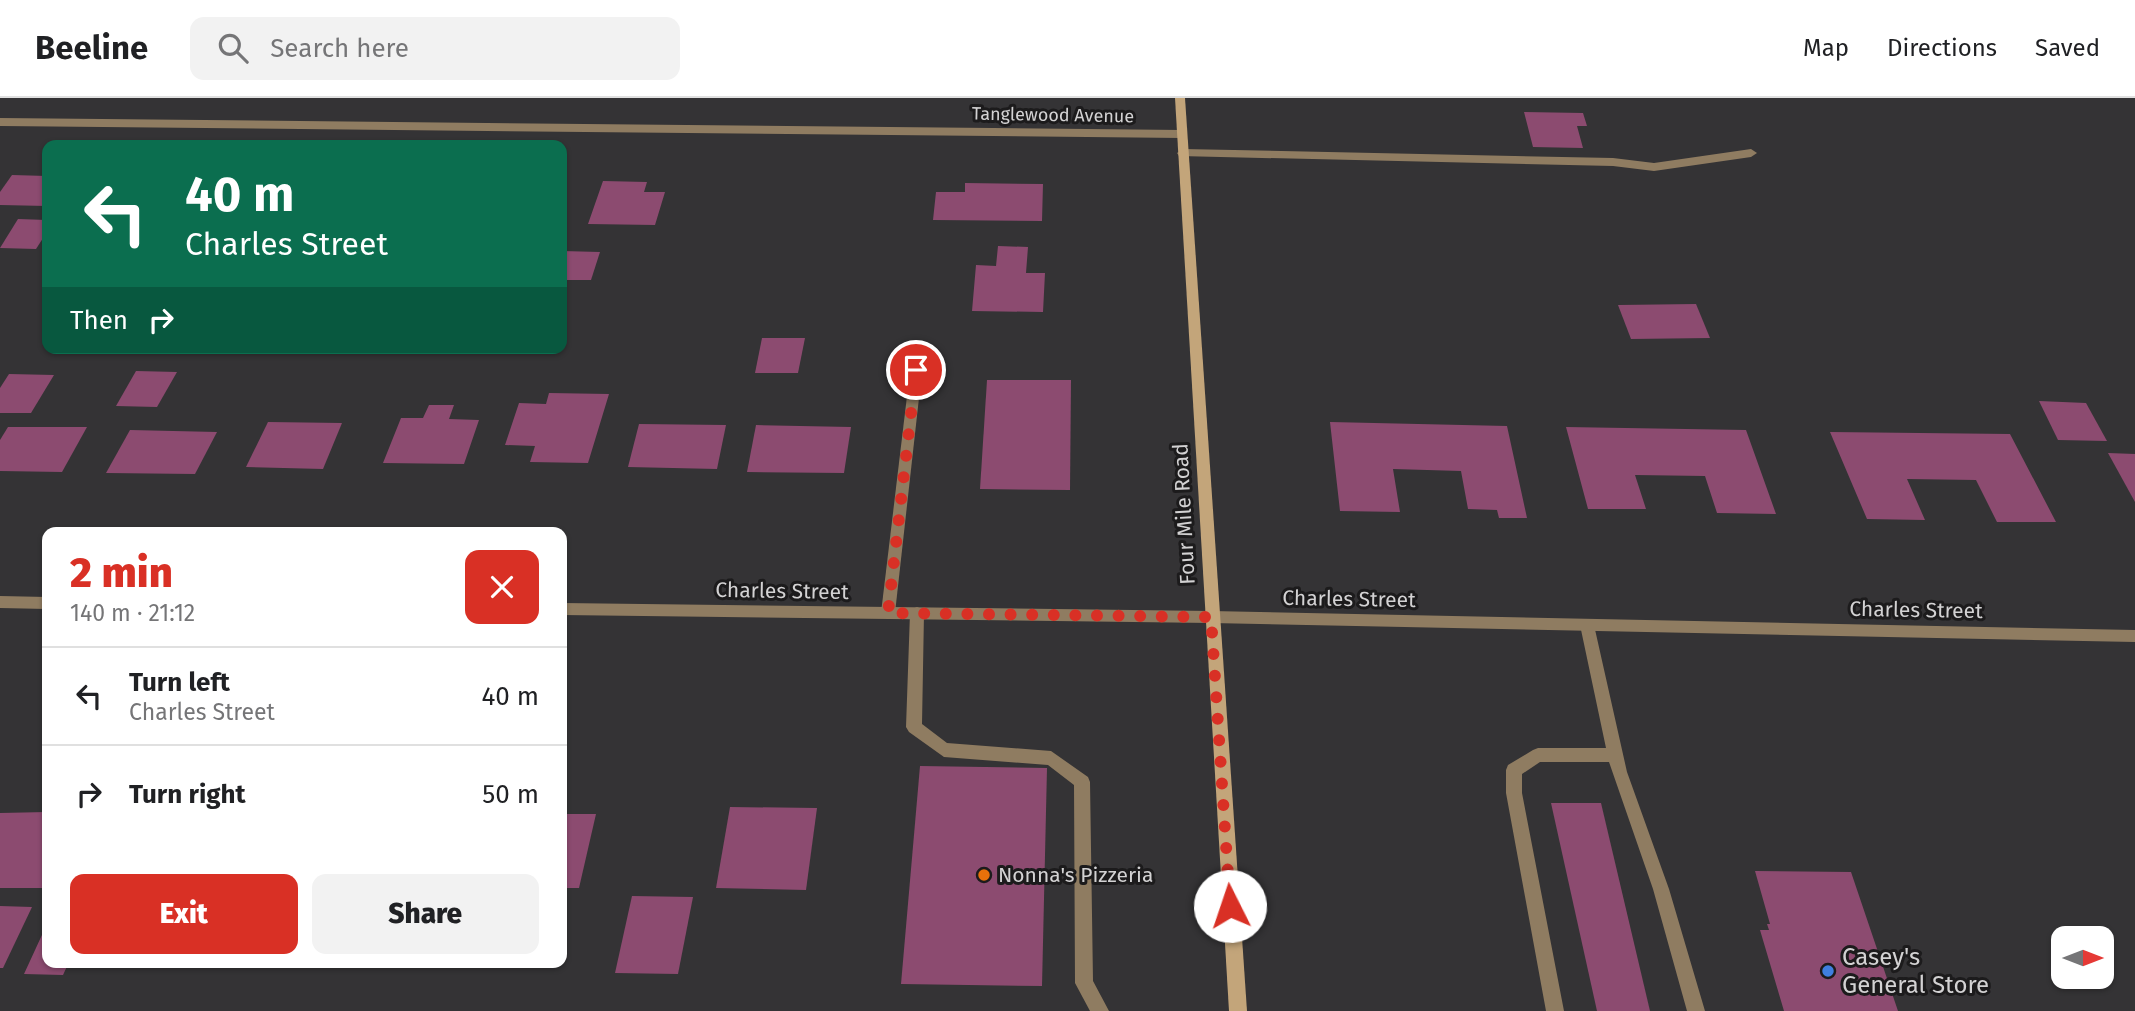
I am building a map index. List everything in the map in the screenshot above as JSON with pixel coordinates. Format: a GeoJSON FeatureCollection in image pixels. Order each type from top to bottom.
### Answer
{"type":"FeatureCollection","features":[{"type":"Feature","properties":{"kind":"main road","name":"Four Mile Road"},"geometry":{"type":"LineString","coordinates":[[1180,98],[1238,1011]]}},
{"type":"Feature","properties":{"kind":"street","name":"Tanglewood Avenue"},"geometry":{"type":"LineString","coordinates":[[0,122],[1182,134]]}},
{"type":"Feature","properties":{"kind":"street"},"geometry":{"type":"LineString","coordinates":[[1183,153],[1613,162],[1654,167],[1751,153]]}},
{"type":"Feature","properties":{"kind":"street"},"geometry":{"type":"LineString","coordinates":[[888,613],[916,370]]}},
{"type":"Feature","properties":{"kind":"street"},"geometry":{"type":"LineString","coordinates":[[0,602],[42,603]]}},
{"type":"Feature","properties":{"kind":"street","name":"Charles Street"},"geometry":{"type":"LineString","coordinates":[[567,609],[1211,617],[2135,636]]}},
{"type":"Feature","properties":{"kind":"street"},"geometry":{"type":"LineString","coordinates":[[917,613],[914,727],[944,750],[1051,758],[1082,782],[1084,983],[1100,1011]]}},
{"type":"Feature","properties":{"kind":"street"},"geometry":{"type":"LineString","coordinates":[[1587,625],[1615,755],[1661,889],[1696,1011]]}},
{"type":"Feature","properties":{"kind":"street"},"geometry":{"type":"LineString","coordinates":[[1555,1011],[1514,793],[1514,770],[1538,755],[1615,755]]}},
{"type":"Feature","properties":{"kind":"building"},"geometry":{"type":"Polygon","coordinates":[[[1524,112],[1583,113],[1587,126],[1577,126],[1583,148],[1533,147],[1524,112]]]}},
{"type":"Feature","properties":{"kind":"building"},"geometry":{"type":"Polygon","coordinates":[[[12,175],[42,176],[42,206],[0,205],[0,192],[12,175]]]}},
{"type":"Feature","properties":{"kind":"building"},"geometry":{"type":"Polygon","coordinates":[[[603,181],[647,182],[644,192],[665,192],[655,225],[588,224],[603,181]]]}},
{"type":"Feature","properties":{"kind":"building"},"geometry":{"type":"Polygon","coordinates":[[[965,183],[1043,184],[1042,221],[933,220],[936,192],[965,192],[965,183]]]}},
{"type":"Feature","properties":{"kind":"building"},"geometry":{"type":"Polygon","coordinates":[[[18,219],[42,220],[42,240],[36,249],[0,248],[18,219]]]}},
{"type":"Feature","properties":{"kind":"building"},"geometry":{"type":"Polygon","coordinates":[[[998,246],[1028,247],[1026,273],[1045,273],[1043,312],[972,311],[976,265],[996,266],[998,246]]]}},
{"type":"Feature","properties":{"kind":"building"},"geometry":{"type":"Polygon","coordinates":[[[567,251],[600,252],[591,280],[567,280],[567,251]]]}},
{"type":"Feature","properties":{"kind":"building"},"geometry":{"type":"Polygon","coordinates":[[[1696,304],[1710,338],[1631,339],[1618,305],[1696,304]]]}},
{"type":"Feature","properties":{"kind":"building"},"geometry":{"type":"Polygon","coordinates":[[[762,338],[805,338],[798,373],[755,373],[762,338]]]}},
{"type":"Feature","properties":{"kind":"building"},"geometry":{"type":"Polygon","coordinates":[[[136,371],[177,372],[157,407],[116,406],[136,371]]]}},
{"type":"Feature","properties":{"kind":"building"},"geometry":{"type":"Polygon","coordinates":[[[9,374],[54,375],[31,413],[0,413],[0,388],[9,374]]]}},
{"type":"Feature","properties":{"kind":"building"},"geometry":{"type":"Polygon","coordinates":[[[987,380],[1071,380],[1070,490],[980,489],[987,380]]]}},
{"type":"Feature","properties":{"kind":"building"},"geometry":{"type":"Polygon","coordinates":[[[549,393],[609,394],[588,463],[530,462],[535,446],[505,445],[519,403],[546,404],[549,393]]]}},
{"type":"Feature","properties":{"kind":"building"},"geometry":{"type":"Polygon","coordinates":[[[2039,401],[2086,403],[2107,441],[2058,440],[2039,401]]]}},
{"type":"Feature","properties":{"kind":"building"},"geometry":{"type":"Polygon","coordinates":[[[429,405],[454,405],[449,419],[479,420],[464,464],[383,463],[401,418],[423,418],[429,405]]]}},
{"type":"Feature","properties":{"kind":"building"},"geometry":{"type":"Polygon","coordinates":[[[268,422],[342,423],[323,469],[246,467],[268,422]]]}},
{"type":"Feature","properties":{"kind":"building"},"geometry":{"type":"Polygon","coordinates":[[[1330,422],[1507,426],[1527,518],[1499,518],[1497,510],[1468,509],[1461,471],[1393,469],[1400,512],[1340,511],[1330,422]]]}},
{"type":"Feature","properties":{"kind":"building"},"geometry":{"type":"Polygon","coordinates":[[[639,424],[726,425],[717,469],[628,467],[639,424]]]}},
{"type":"Feature","properties":{"kind":"building"},"geometry":{"type":"Polygon","coordinates":[[[756,425],[851,427],[844,473],[747,472],[756,425]]]}},
{"type":"Feature","properties":{"kind":"building"},"geometry":{"type":"Polygon","coordinates":[[[8,427],[87,427],[62,472],[0,471],[0,440],[8,427]]]}},
{"type":"Feature","properties":{"kind":"building"},"geometry":{"type":"Polygon","coordinates":[[[1566,427],[1746,430],[1776,514],[1717,513],[1705,476],[1635,475],[1646,509],[1588,509],[1566,427]]]}},
{"type":"Feature","properties":{"kind":"building"},"geometry":{"type":"Polygon","coordinates":[[[130,430],[217,432],[195,474],[106,473],[130,430]]]}},
{"type":"Feature","properties":{"kind":"building"},"geometry":{"type":"Polygon","coordinates":[[[1830,432],[2010,434],[2056,522],[1997,522],[1976,480],[1907,479],[1925,520],[1867,519],[1830,432]]]}},
{"type":"Feature","properties":{"kind":"building"},"geometry":{"type":"Polygon","coordinates":[[[2108,453],[2135,454],[2135,502],[2108,453]]]}},
{"type":"Feature","properties":{"kind":"building"},"geometry":{"type":"Polygon","coordinates":[[[920,766],[1047,768],[1042,986],[901,984],[920,766]]]}},
{"type":"Feature","properties":{"kind":"building"},"geometry":{"type":"Polygon","coordinates":[[[1551,803],[1601,803],[1650,1011],[1597,1011],[1551,803]]]}},
{"type":"Feature","properties":{"kind":"building"},"geometry":{"type":"Polygon","coordinates":[[[730,807],[817,808],[806,890],[716,888],[730,807]]]}},
{"type":"Feature","properties":{"kind":"building"},"geometry":{"type":"Polygon","coordinates":[[[42,812],[42,888],[0,888],[0,813],[42,812]]]}},
{"type":"Feature","properties":{"kind":"building"},"geometry":{"type":"Polygon","coordinates":[[[567,814],[596,814],[579,888],[567,888],[567,814]]]}},
{"type":"Feature","properties":{"kind":"building","name":"Casey's General Store"},"geometry":{"type":"Polygon","coordinates":[[[1755,871],[1851,872],[1898,1011],[1784,1011],[1760,930],[1769,930],[1767,924],[1770,924],[1755,871]]]}},
{"type":"Feature","properties":{"kind":"building"},"geometry":{"type":"Polygon","coordinates":[[[632,896],[693,897],[678,974],[615,973],[632,896]]]}},
{"type":"Feature","properties":{"kind":"building"},"geometry":{"type":"Polygon","coordinates":[[[0,906],[32,907],[3,968],[0,968],[0,906]]]}},
{"type":"Feature","properties":{"kind":"building"},"geometry":{"type":"Polygon","coordinates":[[[42,935],[42,968],[66,968],[63,975],[24,974],[42,935]]]}},
{"type":"Feature","properties":{"kind":"place","name":"Nonna's Pizzeria"},"geometry":{"type":"Point","coordinates":[984,875]}},
{"type":"Feature","properties":{"kind":"place","name":"Casey's General Store"},"geometry":{"type":"Point","coordinates":[1828,971]}},
{"type":"Feature","properties":{"kind":"route"},"geometry":{"type":"LineString","coordinates":[[916,370],[888,613],[1211,617],[1230,906]]}}]}
